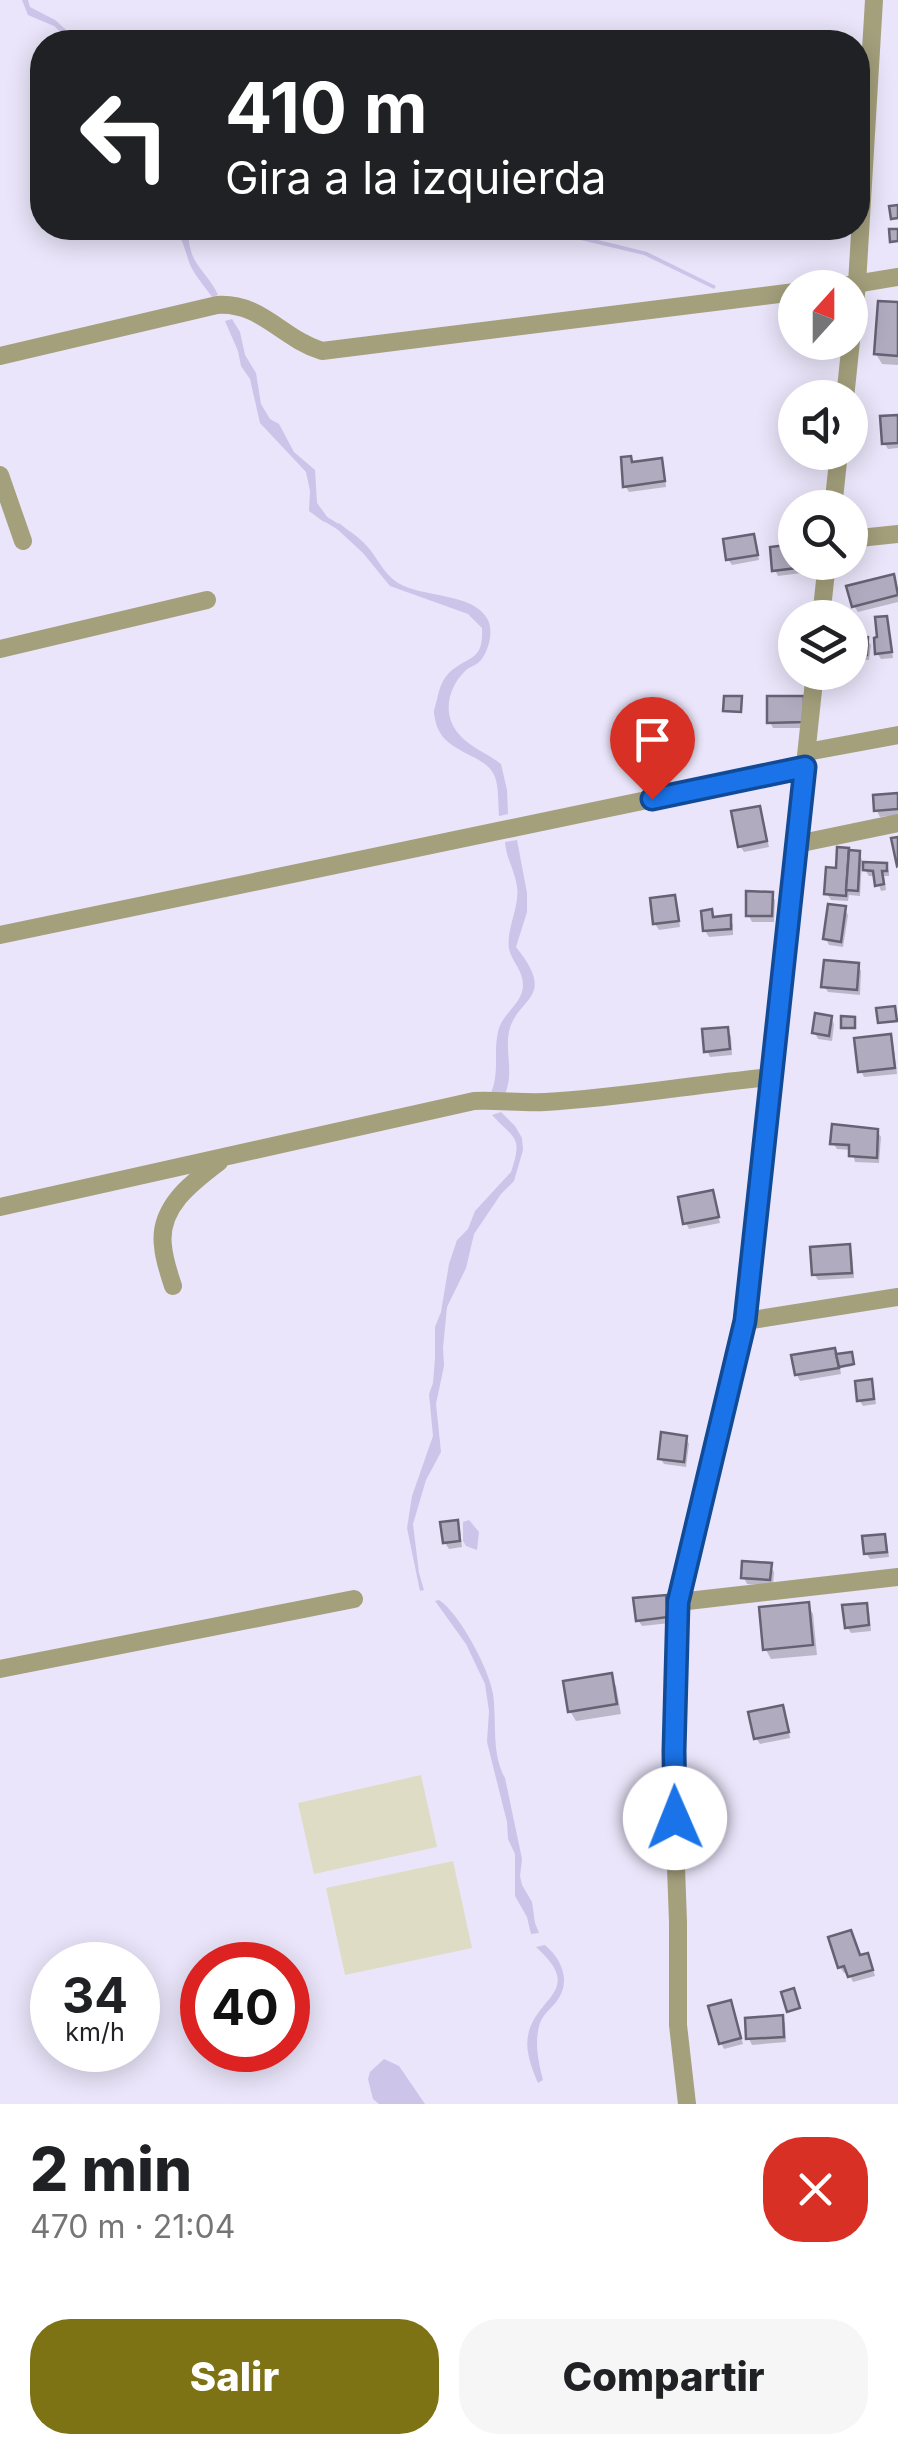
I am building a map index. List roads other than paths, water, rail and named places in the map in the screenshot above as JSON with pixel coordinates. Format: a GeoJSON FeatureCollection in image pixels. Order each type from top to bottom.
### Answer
{"type":"FeatureCollection","features":[{"type":"Feature","properties":{"kind":"street"},"geometry":{"type":"LineString","coordinates":[[870,67],[874,0]]}},
{"type":"Feature","properties":{"kind":"street"},"geometry":{"type":"LineString","coordinates":[[858,270],[860,240]]}},
{"type":"Feature","properties":{"kind":"street"},"geometry":{"type":"LineString","coordinates":[[868,282],[898,277]]}},
{"type":"Feature","properties":{"kind":"street"},"geometry":{"type":"LineString","coordinates":[[0,356],[216,305],[233,304],[250,310],[305,346],[322,351],[778,294]]}},
{"type":"Feature","properties":{"kind":"street"},"geometry":{"type":"LineString","coordinates":[[0,476],[22,541]]}},
{"type":"Feature","properties":{"kind":"street"},"geometry":{"type":"LineString","coordinates":[[868,536],[898,534]]}},
{"type":"Feature","properties":{"kind":"street"},"geometry":{"type":"LineString","coordinates":[[0,649],[208,600]]}},
{"type":"Feature","properties":{"kind":"street"},"geometry":{"type":"LineString","coordinates":[[687,2104],[678,2025],[674,1784],[678,1602],[745,1321],[813,690]]}},
{"type":"Feature","properties":{"kind":"street"},"geometry":{"type":"LineString","coordinates":[[0,934],[806,759],[898,735]]}},
{"type":"Feature","properties":{"kind":"street"},"geometry":{"type":"LineString","coordinates":[[796,844],[898,823]]}},
{"type":"Feature","properties":{"kind":"street"},"geometry":{"type":"LineString","coordinates":[[0,1207],[474,1102],[612,1096],[772,1076]]}},
{"type":"Feature","properties":{"kind":"street"},"geometry":{"type":"LineString","coordinates":[[173,1286],[163,1249],[165,1220],[177,1198],[228,1156]]}},
{"type":"Feature","properties":{"kind":"street"},"geometry":{"type":"LineString","coordinates":[[745,1321],[898,1297]]}},
{"type":"Feature","properties":{"kind":"street"},"geometry":{"type":"LineString","coordinates":[[678,1602],[898,1578]]}},
{"type":"Feature","properties":{"kind":"street"},"geometry":{"type":"LineString","coordinates":[[0,1669],[354,1599]]}},
{"type":"Feature","properties":{"kind":"waterway"},"geometry":{"type":"LineString","coordinates":[[322,517],[342,529]]}}]}
